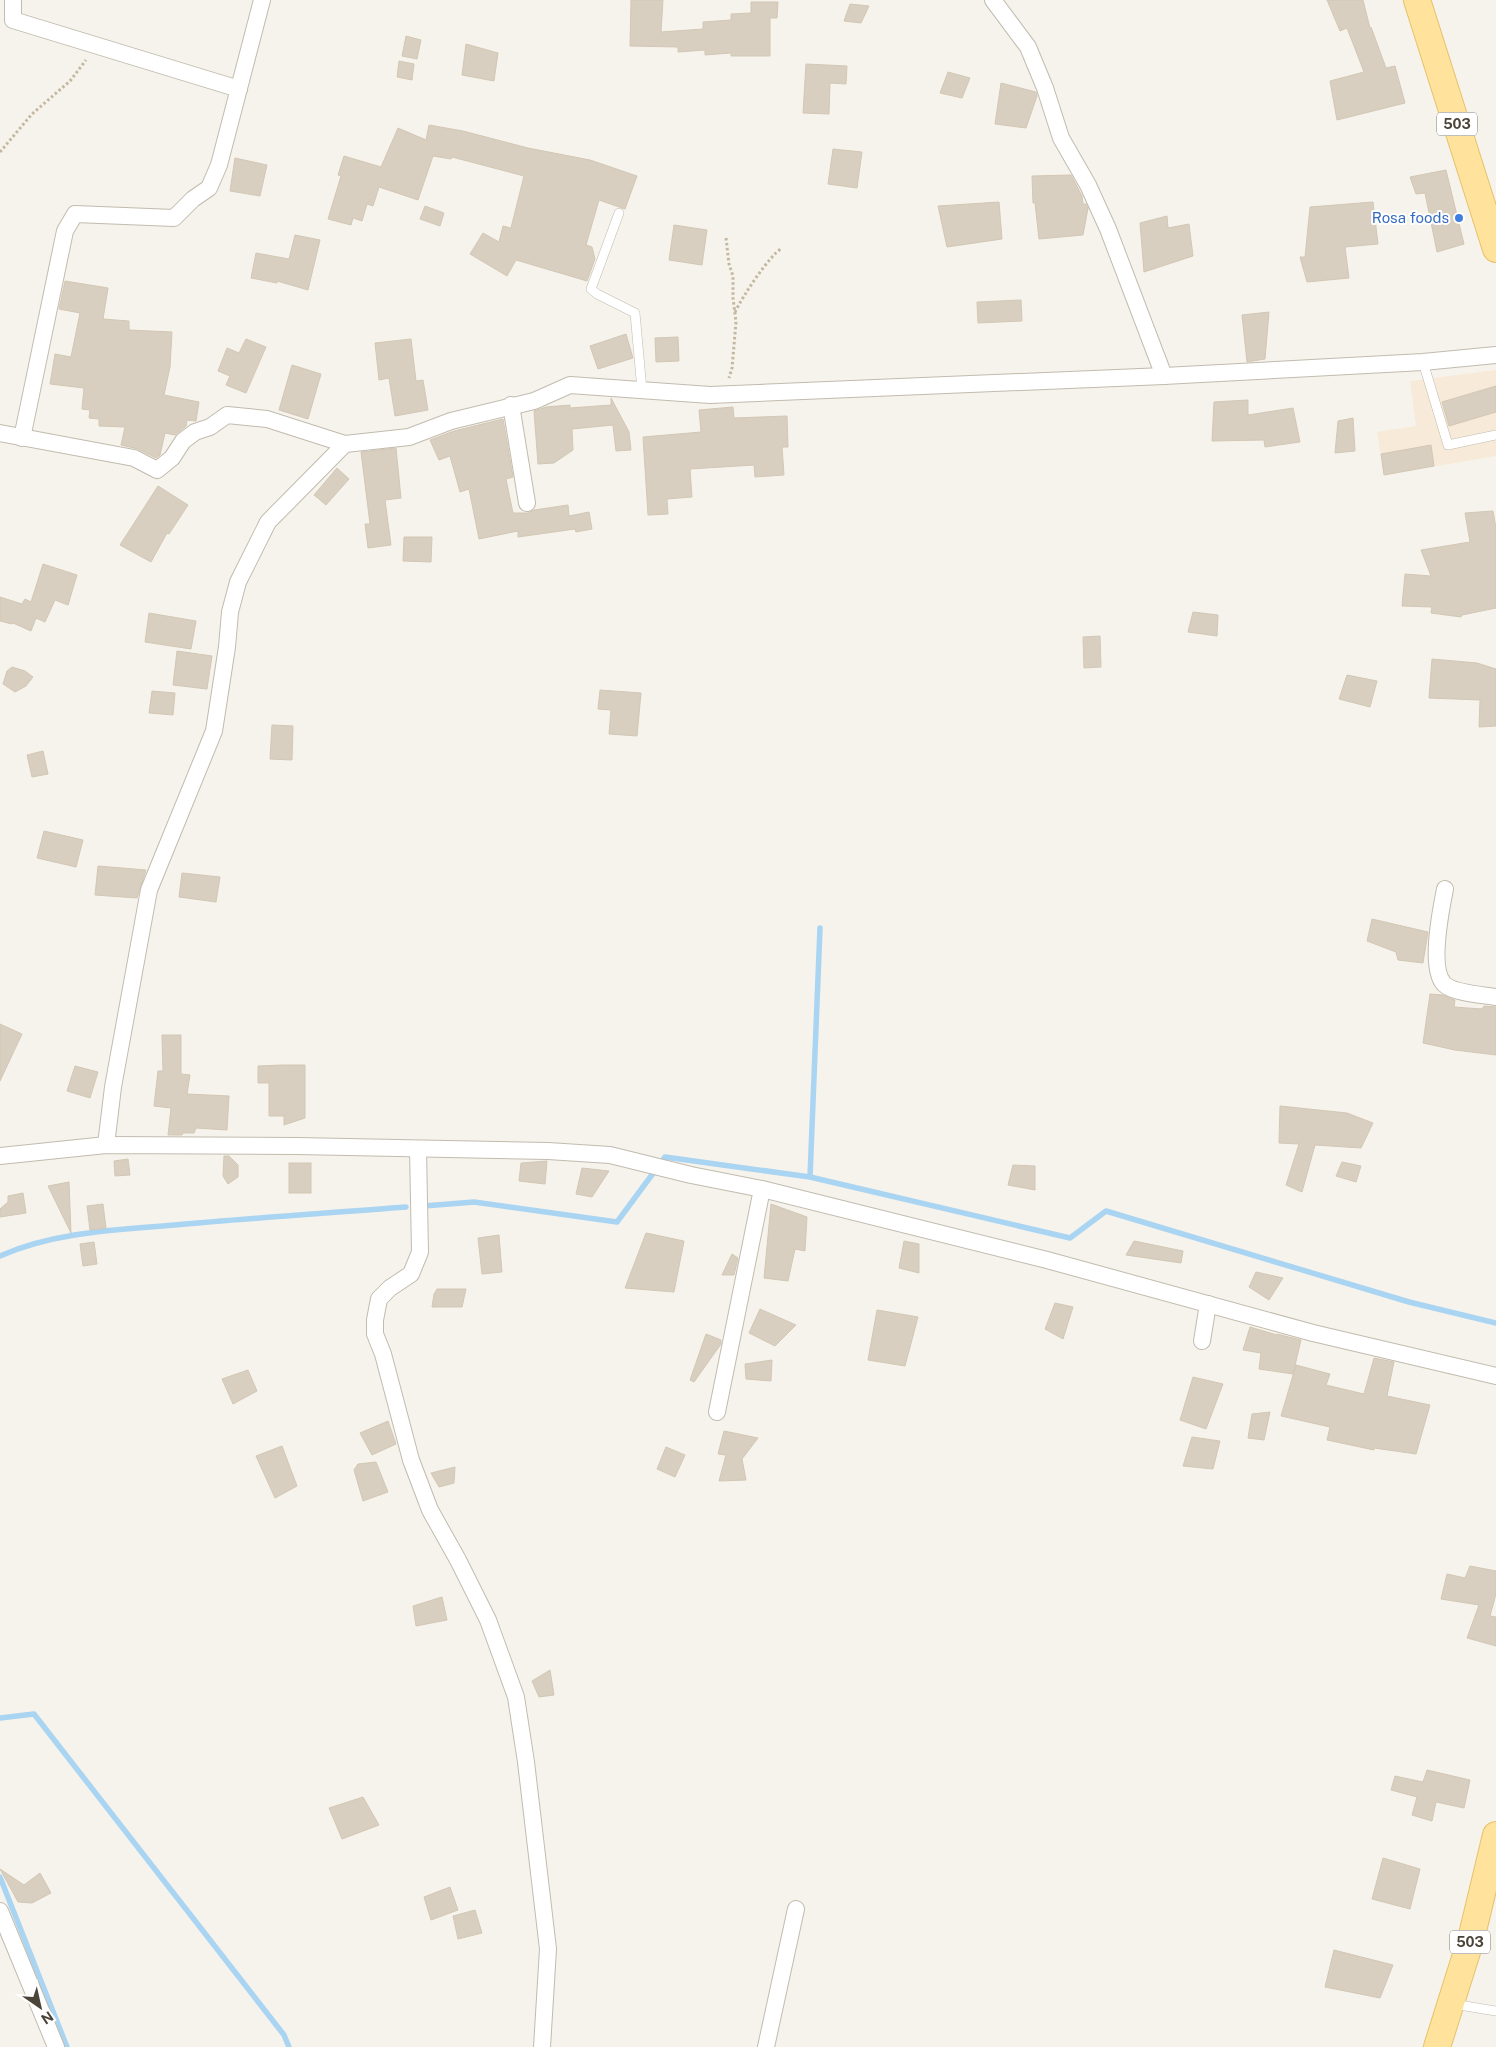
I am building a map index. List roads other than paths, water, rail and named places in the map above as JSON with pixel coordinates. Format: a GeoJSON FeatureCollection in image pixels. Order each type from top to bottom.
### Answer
{"type":"FeatureCollection","features":[{"type":"Feature","properties":{"kind":"main road","name":"503"},"geometry":{"type":"LineString","coordinates":[[1417,0],[1496,249]]}},
{"type":"Feature","properties":{"kind":"main road","name":"503"},"geometry":{"type":"LineString","coordinates":[[1437,2047],[1471,1939],[1496,1834]]}},
{"type":"Feature","properties":{"kind":"street"},"geometry":{"type":"LineString","coordinates":[[13,0],[13,20],[239,88]]}},
{"type":"Feature","properties":{"kind":"street"},"geometry":{"type":"LineString","coordinates":[[22,438],[65,231],[75,214],[174,218],[193,199],[209,188],[219,165],[262,0]]}},
{"type":"Feature","properties":{"kind":"street"},"geometry":{"type":"LineString","coordinates":[[993,0],[1028,47],[1045,88],[1061,138],[1088,185],[1108,228],[1164,376]]}},
{"type":"Feature","properties":{"kind":"street"},"geometry":{"type":"LineString","coordinates":[[0,433],[134,458],[157,470],[172,458],[184,441],[195,432],[210,427],[227,415],[267,419],[345,444],[409,437],[451,421],[534,401],[570,385],[715,395],[1164,376],[1423,362],[1496,355]]}},
{"type":"Feature","properties":{"kind":"street"},"geometry":{"type":"LineString","coordinates":[[511,405],[527,503]]}},
{"type":"Feature","properties":{"kind":"street"},"geometry":{"type":"LineString","coordinates":[[106,1145],[113,1087],[149,890],[214,731],[227,647],[230,612],[238,582],[268,522],[345,444]]}},
{"type":"Feature","properties":{"kind":"street"},"geometry":{"type":"LineString","coordinates":[[1445,889],[1436,943],[1439,976],[1444,984],[1454,989],[1496,997]]}},
{"type":"Feature","properties":{"kind":"street"},"geometry":{"type":"LineString","coordinates":[[0,1156],[106,1145],[418,1149],[610,1155],[691,1176],[762,1189],[1047,1260],[1313,1334],[1496,1376]]}},
{"type":"Feature","properties":{"kind":"street"},"geometry":{"type":"LineString","coordinates":[[418,1149],[420,1252],[411,1274],[390,1288],[379,1299],[375,1320],[376,1334],[411,1460],[430,1510],[488,1620],[516,1697],[526,1762],[548,1949],[542,2047]]}},
{"type":"Feature","properties":{"kind":"street"},"geometry":{"type":"LineString","coordinates":[[717,1412],[762,1189]]}},
{"type":"Feature","properties":{"kind":"street"},"geometry":{"type":"LineString","coordinates":[[1202,1341],[1208,1304]]}},
{"type":"Feature","properties":{"kind":"street"},"geometry":{"type":"LineString","coordinates":[[766,2047],[796,1909]]}},
{"type":"Feature","properties":{"kind":"street"},"geometry":{"type":"LineString","coordinates":[[0,1911],[56,2047]]}},
{"type":"Feature","properties":{"kind":"lane"},"geometry":{"type":"LineString","coordinates":[[619,213],[591,289],[597,294],[635,313],[642,390]]}},
{"type":"Feature","properties":{"kind":"lane"},"geometry":{"type":"LineString","coordinates":[[1423,362],[1448,444],[1496,435]]}},
{"type":"Feature","properties":{"kind":"lane"},"geometry":{"type":"LineString","coordinates":[[1450,2004],[1496,2011]]}},
{"type":"Feature","properties":{"kind":"waterway"},"geometry":{"type":"LineString","coordinates":[[810,1177],[820,928]]}},
{"type":"Feature","properties":{"kind":"waterway"},"geometry":{"type":"LineString","coordinates":[[662,1162],[665,1157],[810,1177],[1070,1238],[1106,1211],[1409,1302],[1496,1323]]}},
{"type":"Feature","properties":{"kind":"waterway"},"geometry":{"type":"LineString","coordinates":[[424,1206],[474,1202],[617,1222],[654,1172]]}},
{"type":"Feature","properties":{"kind":"waterway"},"geometry":{"type":"LineString","coordinates":[[0,1256],[42,1242],[86,1233],[406,1207]]}},
{"type":"Feature","properties":{"kind":"waterway"},"geometry":{"type":"LineString","coordinates":[[0,1718],[34,1714],[284,2035],[289,2047]]}},
{"type":"Feature","properties":{"kind":"waterway"},"geometry":{"type":"LineString","coordinates":[[0,1877],[67,2047]]}},
{"type":"Feature","properties":{"kind":"place","name":"Rosa foods"},"geometry":{"type":"Point","coordinates":[1459,218]}}]}
